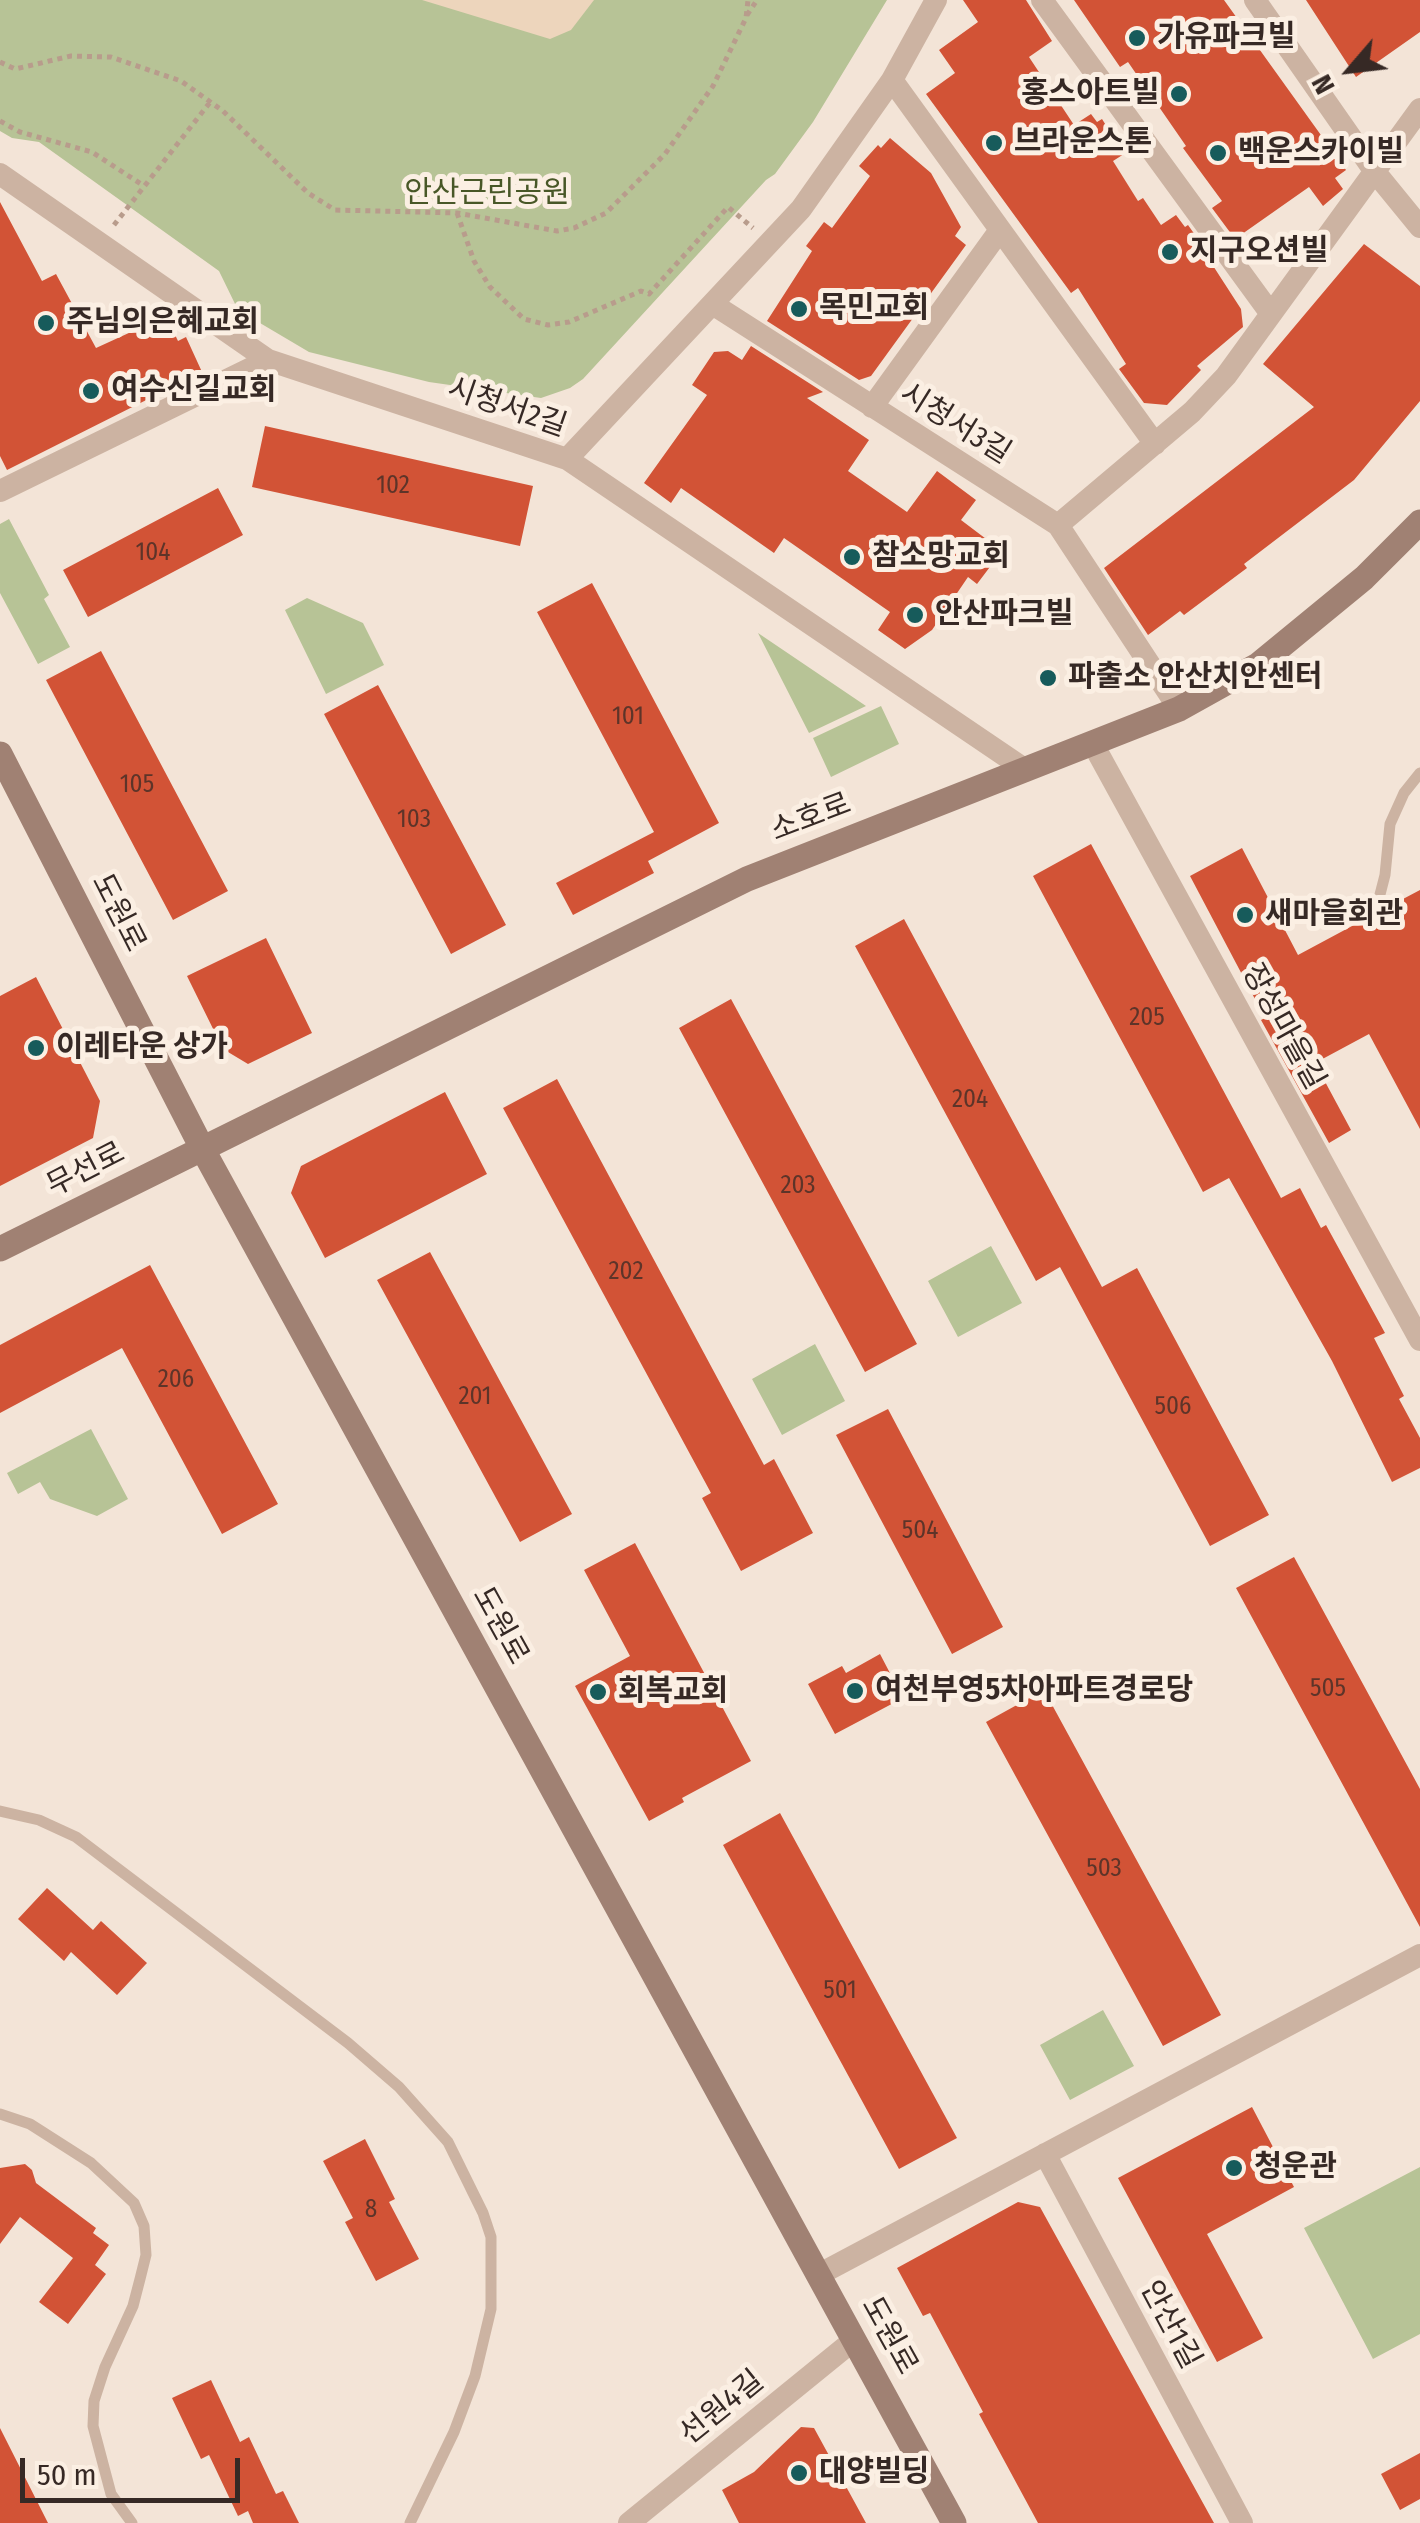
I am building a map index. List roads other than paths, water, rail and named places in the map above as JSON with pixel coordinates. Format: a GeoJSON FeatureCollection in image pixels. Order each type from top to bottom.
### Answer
{"type":"FeatureCollection","features":[{"type":"Feature","properties":{"kind":"street"},"geometry":{"type":"LineString","coordinates":[[568,459],[801,209],[892,80],[936,0]]}},
{"type":"Feature","properties":{"kind":"street"},"geometry":{"type":"LineString","coordinates":[[1042,0],[1272,314]]}},
{"type":"Feature","properties":{"kind":"street"},"geometry":{"type":"LineString","coordinates":[[1255,0],[1375,172],[1420,227]]}},
{"type":"Feature","properties":{"kind":"street"},"geometry":{"type":"LineString","coordinates":[[892,80],[1155,444]]}},
{"type":"Feature","properties":{"kind":"street"},"geometry":{"type":"LineString","coordinates":[[1180,709],[1058,526],[1192,412],[1226,376],[1420,109]]}},
{"type":"Feature","properties":{"kind":"street","name":"시청서2길"},"geometry":{"type":"LineString","coordinates":[[0,174],[268,360],[568,459],[1026,770]]}},
{"type":"Feature","properties":{"kind":"street"},"geometry":{"type":"LineString","coordinates":[[872,407],[1000,230]]}},
{"type":"Feature","properties":{"kind":"street","name":"시청서3길"},"geometry":{"type":"LineString","coordinates":[[714,305],[1058,526]]}},
{"type":"Feature","properties":{"kind":"street"},"geometry":{"type":"LineString","coordinates":[[0,491],[268,360]]}},
{"type":"Feature","properties":{"kind":"street","name":"소호로"},"geometry":{"type":"LineString","coordinates":[[202,1148],[746,878],[1180,709],[1258,665],[1364,578],[1420,522]]}},
{"type":"Feature","properties":{"kind":"street","name":"장성마을길"},"geometry":{"type":"LineString","coordinates":[[1093,744],[1420,1340]]}},
{"type":"Feature","properties":{"kind":"street","name":"도원로"},"geometry":{"type":"LineString","coordinates":[[0,754],[202,1148],[954,2523]]}},
{"type":"Feature","properties":{"kind":"street","name":"무선로"},"geometry":{"type":"LineString","coordinates":[[0,1250],[202,1148]]}},
{"type":"Feature","properties":{"kind":"street"},"geometry":{"type":"LineString","coordinates":[[818,2275],[1420,1955]]}},
{"type":"Feature","properties":{"kind":"street","name":"안산1길"},"geometry":{"type":"LineString","coordinates":[[1045,2154],[1242,2523]]}},
{"type":"Feature","properties":{"kind":"street","name":"선원4길"},"geometry":{"type":"LineString","coordinates":[[629,2523],[854,2340]]}},
{"type":"Feature","properties":{"kind":"lane"},"geometry":{"type":"LineString","coordinates":[[1375,914],[1385,875],[1390,824],[1404,793],[1420,772]]}},
{"type":"Feature","properties":{"kind":"lane"},"geometry":{"type":"LineString","coordinates":[[0,1810],[40,1820],[91,1848],[348,2043],[400,2086],[448,2142],[491,2237],[490,2308],[486,2339],[460,2418],[410,2523]]}},
{"type":"Feature","properties":{"kind":"lane"},"geometry":{"type":"LineString","coordinates":[[0,2114],[30,2124],[91,2163],[134,2203],[144,2226],[146,2255],[133,2306],[111,2351],[94,2400],[93,2426],[104,2472],[111,2494],[132,2523]]}},
{"type":"Feature","properties":{"kind":"place","name":"가유파크빌"},"geometry":{"type":"Point","coordinates":[1137,38]}},
{"type":"Feature","properties":{"kind":"place","name":"홍스아트빌"},"geometry":{"type":"Point","coordinates":[1179,94]}},
{"type":"Feature","properties":{"kind":"place","name":"브라운스톤"},"geometry":{"type":"Point","coordinates":[994,143]}},
{"type":"Feature","properties":{"kind":"place","name":"백운스카이빌"},"geometry":{"type":"Point","coordinates":[1218,153]}},
{"type":"Feature","properties":{"kind":"place","name":"지구오션빌"},"geometry":{"type":"Point","coordinates":[1170,252]}},
{"type":"Feature","properties":{"kind":"place","name":"목민교회"},"geometry":{"type":"Point","coordinates":[799,309]}},
{"type":"Feature","properties":{"kind":"place","name":"주님의은혜교회"},"geometry":{"type":"Point","coordinates":[46,323]}},
{"type":"Feature","properties":{"kind":"place","name":"여수신길교회"},"geometry":{"type":"Point","coordinates":[91,391]}},
{"type":"Feature","properties":{"kind":"place","name":"참소망교회"},"geometry":{"type":"Point","coordinates":[852,557]}},
{"type":"Feature","properties":{"kind":"place","name":"안산파크빌"},"geometry":{"type":"Point","coordinates":[915,615]}},
{"type":"Feature","properties":{"kind":"place","name":"파출소 안산치안센터"},"geometry":{"type":"Point","coordinates":[1048,678]}},
{"type":"Feature","properties":{"kind":"place","name":"새마을회관"},"geometry":{"type":"Point","coordinates":[1245,915]}},
{"type":"Feature","properties":{"kind":"place","name":"이레타운 상가"},"geometry":{"type":"Point","coordinates":[36,1048]}},
{"type":"Feature","properties":{"kind":"place","name":"여천부영5차아파트경로당"},"geometry":{"type":"Point","coordinates":[855,1691]}},
{"type":"Feature","properties":{"kind":"place","name":"회복교회"},"geometry":{"type":"Point","coordinates":[598,1692]}},
{"type":"Feature","properties":{"kind":"place","name":"청운관"},"geometry":{"type":"Point","coordinates":[1234,2168]}},
{"type":"Feature","properties":{"kind":"place","name":"대양빌딩"},"geometry":{"type":"Point","coordinates":[799,2473]}},
{"type":"Feature","properties":{"kind":"park label","name":"안산근린공원"},"geometry":{"type":"Point","coordinates":[487,194]}}]}
